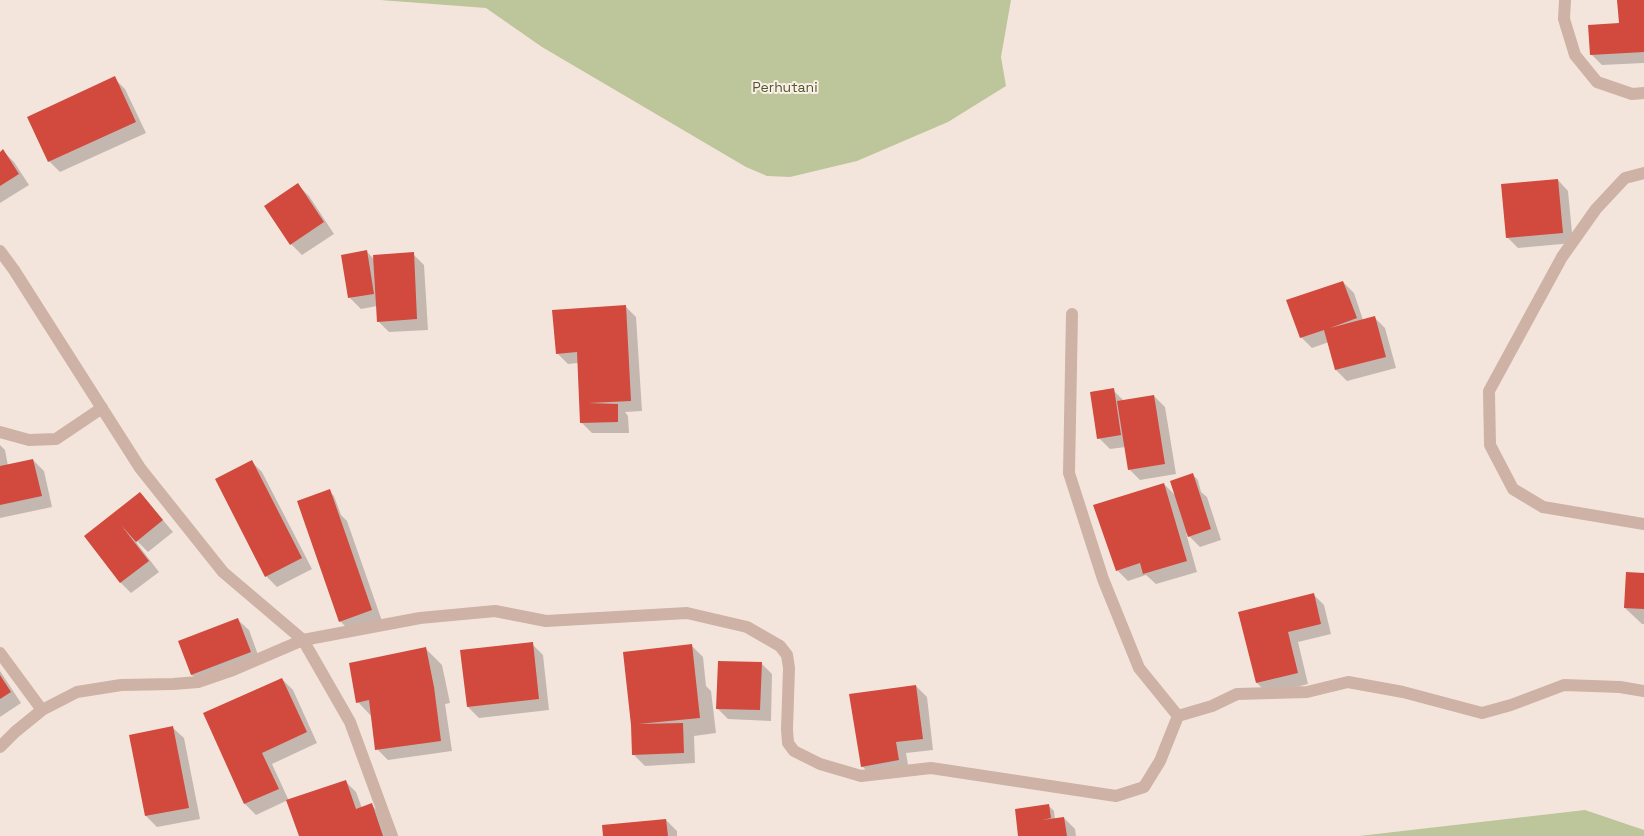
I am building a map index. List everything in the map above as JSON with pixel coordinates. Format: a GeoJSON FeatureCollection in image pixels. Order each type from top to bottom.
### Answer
{"type":"FeatureCollection","features":[{"type":"Feature","properties":{"kind":"street"},"geometry":{"type":"LineString","coordinates":[[1565,0],[1564,19],[1575,55],[1597,82],[1632,94],[1644,93]]}},
{"type":"Feature","properties":{"kind":"street"},"geometry":{"type":"LineString","coordinates":[[1644,173],[1624,178],[1596,209],[1562,257],[1489,391],[1490,445],[1513,489],[1543,507],[1644,524]]}},
{"type":"Feature","properties":{"kind":"street"},"geometry":{"type":"LineString","coordinates":[[0,251],[140,468],[223,572],[303,640],[350,722],[392,836]]}},
{"type":"Feature","properties":{"kind":"street"},"geometry":{"type":"LineString","coordinates":[[1072,314],[1069,472],[1103,580],[1139,668],[1178,716]]}},
{"type":"Feature","properties":{"kind":"street"},"geometry":{"type":"LineString","coordinates":[[0,432],[30,440],[56,439],[102,408]]}},
{"type":"Feature","properties":{"kind":"street"},"geometry":{"type":"LineString","coordinates":[[0,747],[42,710],[76,692],[121,685],[198,682],[233,670],[303,640],[420,618],[496,611],[546,621],[688,613],[747,627],[780,646],[787,655],[789,668],[787,729],[788,742],[794,751],[820,764],[862,776],[931,768],[1116,796],[1144,787],[1160,761],[1178,716]]}},
{"type":"Feature","properties":{"kind":"street"},"geometry":{"type":"LineString","coordinates":[[0,653],[42,710]]}},
{"type":"Feature","properties":{"kind":"street"},"geometry":{"type":"LineString","coordinates":[[1178,716],[1212,706],[1237,694],[1307,692],[1348,682],[1403,692],[1482,714],[1564,686],[1620,687],[1644,691]]}},
{"type":"Feature","properties":{"kind":"green space","name":"Perhutani"},"geometry":{"type":"Polygon","coordinates":[[[380,0],[1011,0],[1001,57],[1006,86],[948,122],[857,161],[790,177],[767,176],[746,167],[542,47],[486,8],[380,0]]]}},
{"type":"Feature","properties":{"kind":"green space"},"geometry":{"type":"Polygon","coordinates":[[[1585,810],[1644,830],[1644,836],[1359,836],[1585,810]]]}},
{"type":"Feature","properties":{"kind":"building"},"geometry":{"type":"Polygon","coordinates":[[[1617,0],[1644,0],[1644,52],[1590,55],[1588,25],[1619,23],[1617,0]]]}},
{"type":"Feature","properties":{"kind":"building"},"geometry":{"type":"Polygon","coordinates":[[[115,76],[136,122],[48,162],[27,117],[115,76]]]}},
{"type":"Feature","properties":{"kind":"building"},"geometry":{"type":"Polygon","coordinates":[[[3,149],[19,174],[0,186],[0,152],[3,149]]]}},
{"type":"Feature","properties":{"kind":"building"},"geometry":{"type":"Polygon","coordinates":[[[1558,179],[1563,233],[1506,238],[1501,184],[1558,179]]]}},
{"type":"Feature","properties":{"kind":"building"},"geometry":{"type":"Polygon","coordinates":[[[298,183],[324,222],[290,245],[264,206],[298,183]]]}},
{"type":"Feature","properties":{"kind":"building"},"geometry":{"type":"Polygon","coordinates":[[[367,250],[374,294],[348,298],[341,255],[367,250]]]}},
{"type":"Feature","properties":{"kind":"building"},"geometry":{"type":"Polygon","coordinates":[[[414,252],[417,319],[377,322],[373,255],[414,252]]]}},
{"type":"Feature","properties":{"kind":"building"},"geometry":{"type":"Polygon","coordinates":[[[1343,281],[1357,318],[1330,328],[1375,316],[1386,357],[1335,370],[1324,330],[1300,338],[1286,300],[1343,281]]]}},
{"type":"Feature","properties":{"kind":"building"},"geometry":{"type":"Polygon","coordinates":[[[626,305],[631,401],[588,403],[618,404],[618,422],[580,423],[577,352],[556,354],[552,310],[626,305]]]}},
{"type":"Feature","properties":{"kind":"building"},"geometry":{"type":"Polygon","coordinates":[[[1114,388],[1121,435],[1097,439],[1090,392],[1114,388]]]}},
{"type":"Feature","properties":{"kind":"building"},"geometry":{"type":"Polygon","coordinates":[[[1154,395],[1165,464],[1128,470],[1117,401],[1154,395]]]}},
{"type":"Feature","properties":{"kind":"building"},"geometry":{"type":"Polygon","coordinates":[[[33,459],[42,496],[0,505],[0,466],[33,459]]]}},
{"type":"Feature","properties":{"kind":"building"},"geometry":{"type":"Polygon","coordinates":[[[252,460],[302,558],[265,577],[215,479],[252,460]]]}},
{"type":"Feature","properties":{"kind":"building"},"geometry":{"type":"Polygon","coordinates":[[[1193,473],[1211,529],[1188,537],[1170,481],[1193,473]]]}},
{"type":"Feature","properties":{"kind":"building"},"geometry":{"type":"Polygon","coordinates":[[[1164,483],[1187,561],[1143,574],[1140,563],[1116,571],[1093,505],[1164,483]]]}},
{"type":"Feature","properties":{"kind":"building"},"geometry":{"type":"Polygon","coordinates":[[[330,489],[372,610],[339,622],[297,501],[330,489]]]}},
{"type":"Feature","properties":{"kind":"building"},"geometry":{"type":"Polygon","coordinates":[[[140,492],[163,520],[136,542],[121,525],[149,561],[120,583],[84,536],[140,492]]]}},
{"type":"Feature","properties":{"kind":"building"},"geometry":{"type":"Polygon","coordinates":[[[1626,572],[1644,573],[1644,609],[1624,608],[1626,572]]]}},
{"type":"Feature","properties":{"kind":"building"},"geometry":{"type":"Polygon","coordinates":[[[1314,593],[1321,624],[1288,632],[1298,673],[1256,683],[1238,612],[1314,593]]]}},
{"type":"Feature","properties":{"kind":"building"},"geometry":{"type":"Polygon","coordinates":[[[238,618],[251,652],[191,675],[178,641],[238,618]]]}},
{"type":"Feature","properties":{"kind":"building"},"geometry":{"type":"Polygon","coordinates":[[[533,642],[539,699],[467,707],[460,650],[533,642]]]}},
{"type":"Feature","properties":{"kind":"building"},"geometry":{"type":"Polygon","coordinates":[[[692,644],[700,718],[638,724],[683,723],[684,753],[632,755],[631,725],[623,652],[692,644]]]}},
{"type":"Feature","properties":{"kind":"building"},"geometry":{"type":"Polygon","coordinates":[[[426,647],[434,687],[441,741],[375,750],[369,700],[356,703],[349,663],[426,647]]]}},
{"type":"Feature","properties":{"kind":"building"},"geometry":{"type":"Polygon","coordinates":[[[718,661],[762,662],[760,710],[716,709],[718,661]]]}},
{"type":"Feature","properties":{"kind":"building"},"geometry":{"type":"Polygon","coordinates":[[[0,675],[11,692],[0,699],[0,675]]]}},
{"type":"Feature","properties":{"kind":"building"},"geometry":{"type":"Polygon","coordinates":[[[282,678],[307,732],[262,753],[279,789],[244,804],[203,713],[282,678]]]}},
{"type":"Feature","properties":{"kind":"building"},"geometry":{"type":"Polygon","coordinates":[[[916,685],[923,739],[896,742],[899,760],[861,767],[849,694],[916,685]]]}},
{"type":"Feature","properties":{"kind":"building"},"geometry":{"type":"Polygon","coordinates":[[[173,726],[189,808],[145,816],[129,735],[173,726]]]}},
{"type":"Feature","properties":{"kind":"building"},"geometry":{"type":"Polygon","coordinates":[[[346,780],[356,809],[372,803],[383,836],[299,836],[286,800],[346,780]]]}},
{"type":"Feature","properties":{"kind":"building"},"geometry":{"type":"Polygon","coordinates":[[[1049,804],[1051,818],[1042,820],[1064,817],[1067,836],[1018,836],[1015,809],[1049,804]]]}},
{"type":"Feature","properties":{"kind":"building"},"geometry":{"type":"Polygon","coordinates":[[[666,819],[668,836],[603,836],[602,825],[666,819]]]}}]}
